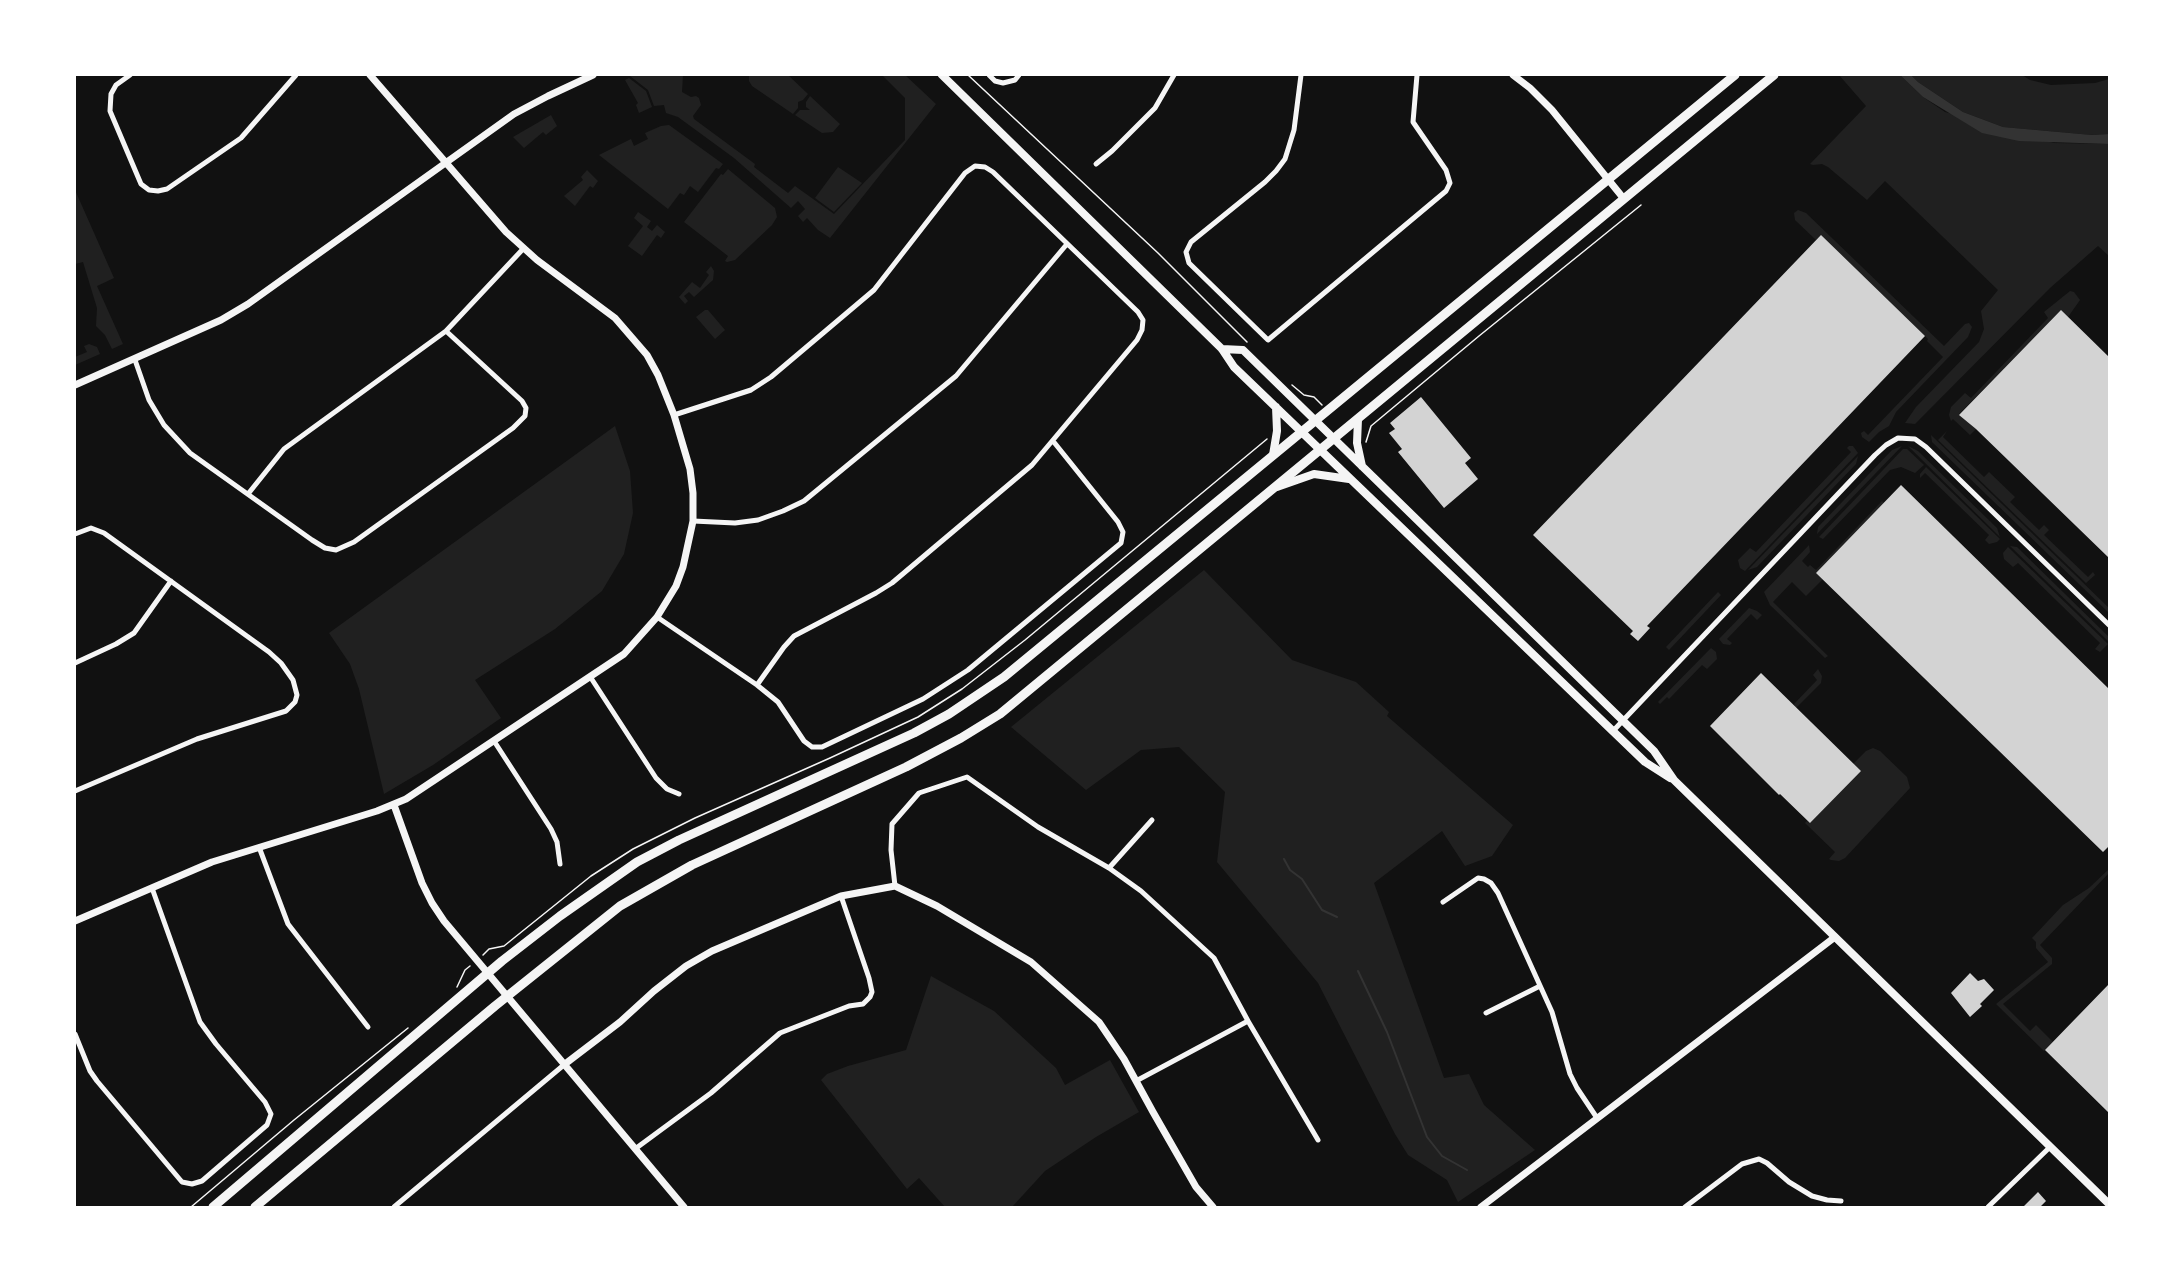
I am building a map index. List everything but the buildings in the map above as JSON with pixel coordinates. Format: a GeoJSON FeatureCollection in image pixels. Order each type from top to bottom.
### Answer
{"type":"FeatureCollection","features":[{"type":"Feature","properties":{"kind":"main road"},"geometry":{"type":"LineString","coordinates":[[942,75],[1222,349],[1234,367],[1301,432],[1645,762],[1674,780]]}},
{"type":"Feature","properties":{"kind":"main road"},"geometry":{"type":"LineString","coordinates":[[213,1207],[488,973],[560,916],[637,862],[679,840],[914,733],[949,714],[1004,677],[1735,75]]}},
{"type":"Feature","properties":{"kind":"main road"},"geometry":{"type":"LineString","coordinates":[[255,1207],[507,996],[620,906],[692,865],[906,767],[961,738],[999,714],[1774,75]]}},
{"type":"Feature","properties":{"kind":"main road"},"geometry":{"type":"LineString","coordinates":[[1222,349],[1243,350],[1654,751],[1674,780],[2109,1204]]}},
{"type":"Feature","properties":{"kind":"main road"},"geometry":{"type":"LineString","coordinates":[[1274,454],[1277,431],[1276,407]]}},
{"type":"Feature","properties":{"kind":"main road"},"geometry":{"type":"LineString","coordinates":[[1358,419],[1357,443],[1362,466]]}},
{"type":"Feature","properties":{"kind":"main road"},"geometry":{"type":"LineString","coordinates":[[1275,487],[1314,474],[1350,479]]}},
{"type":"Feature","properties":{"kind":"main road"},"geometry":{"type":"LineString","coordinates":[[2099,1194],[2109,1198]]}},
{"type":"Feature","properties":{"kind":"street"},"geometry":{"type":"LineString","coordinates":[[130,75],[116,85],[111,94],[110,111],[141,184],[149,190],[158,191],[167,189],[241,138],[296,75]]}},
{"type":"Feature","properties":{"kind":"street"},"geometry":{"type":"LineString","coordinates":[[75,921],[212,862],[394,805],[414,794],[591,678],[631,648],[657,617],[683,567],[693,521],[690,469],[675,415],[647,355],[615,318],[523,249],[445,164],[387,92],[370,75]]}},
{"type":"Feature","properties":{"kind":"street"},"geometry":{"type":"LineString","coordinates":[[75,386],[221,320],[248,304],[514,114],[593,75]]}},
{"type":"Feature","properties":{"kind":"street"},"geometry":{"type":"LineString","coordinates":[[989,75],[995,81],[1003,83],[1015,80],[1019,75]]}},
{"type":"Feature","properties":{"kind":"street"},"geometry":{"type":"LineString","coordinates":[[1096,164],[1155,108],[1174,75]]}},
{"type":"Feature","properties":{"kind":"street"},"geometry":{"type":"LineString","coordinates":[[1301,75],[1294,130],[1285,159],[1265,182],[1191,242],[1186,252],[1189,263],[1268,340],[1446,191],[1450,183],[1446,170],[1413,122],[1417,75]]}},
{"type":"Feature","properties":{"kind":"street"},"geometry":{"type":"LineString","coordinates":[[1513,75],[1552,110],[1624,199]]}},
{"type":"Feature","properties":{"kind":"street"},"geometry":{"type":"LineString","coordinates":[[675,415],[752,390],[863,301],[965,173],[975,166],[985,167],[993,172],[1138,312],[1143,320],[1142,330],[1137,340],[1032,465],[892,583],[794,636],[757,685]]}},
{"type":"Feature","properties":{"kind":"street"},"geometry":{"type":"LineString","coordinates":[[693,521],[735,523],[758,520],[804,501],[956,376],[1067,244]]}},
{"type":"Feature","properties":{"kind":"street"},"geometry":{"type":"LineString","coordinates":[[248,494],[284,449],[446,331],[523,249]]}},
{"type":"Feature","properties":{"kind":"street"},"geometry":{"type":"LineString","coordinates":[[135,360],[150,400],[164,425],[190,453],[312,540],[325,548],[336,550],[354,542],[520,422],[525,416],[526,408],[522,401],[446,331]]}},
{"type":"Feature","properties":{"kind":"street"},"geometry":{"type":"LineString","coordinates":[[1613,731],[1875,455],[1898,438],[1915,439],[1926,447],[2109,625]]}},
{"type":"Feature","properties":{"kind":"street"},"geometry":{"type":"LineString","coordinates":[[657,617],[757,685],[778,702],[789,715],[804,741],[812,747],[822,747],[923,699],[968,670],[1121,543],[1123,532],[1118,522],[1053,441]]}},
{"type":"Feature","properties":{"kind":"street"},"geometry":{"type":"LineString","coordinates":[[75,534],[91,528],[99,530],[281,663],[296,688],[295,702],[286,711],[197,739],[75,791]]}},
{"type":"Feature","properties":{"kind":"street"},"geometry":{"type":"LineString","coordinates":[[75,663],[134,633],[171,581]]}},
{"type":"Feature","properties":{"kind":"street"},"geometry":{"type":"LineString","coordinates":[[591,678],[656,778],[667,789],[679,794]]}},
{"type":"Feature","properties":{"kind":"street"},"geometry":{"type":"LineString","coordinates":[[494,741],[551,828],[560,864]]}},
{"type":"Feature","properties":{"kind":"street"},"geometry":{"type":"LineString","coordinates":[[895,886],[891,850],[892,824],[919,793],[967,777],[1038,827],[1109,868],[1141,891],[1214,958],[1318,1140]]}},
{"type":"Feature","properties":{"kind":"street"},"geometry":{"type":"LineString","coordinates":[[394,805],[432,903],[444,921],[684,1207]]}},
{"type":"Feature","properties":{"kind":"street"},"geometry":{"type":"LineString","coordinates":[[1109,868],[1152,820]]}},
{"type":"Feature","properties":{"kind":"street"},"geometry":{"type":"LineString","coordinates":[[259,847],[288,924],[368,1027]]}},
{"type":"Feature","properties":{"kind":"street"},"geometry":{"type":"LineString","coordinates":[[1443,902],[1472,881],[1484,879],[1491,883],[1498,893],[1552,1012],[1570,1074],[1597,1118]]}},
{"type":"Feature","properties":{"kind":"street"},"geometry":{"type":"LineString","coordinates":[[394,1207],[686,966],[712,951],[841,896],[895,886],[937,906],[1031,962],[1099,1022],[1114,1041],[1196,1187],[1212,1207]]}},
{"type":"Feature","properties":{"kind":"street"},"geometry":{"type":"LineString","coordinates":[[75,1034],[90,1071],[182,1182],[192,1184],[202,1181],[267,1125],[271,1114],[265,1102],[200,1022],[152,888]]}},
{"type":"Feature","properties":{"kind":"street"},"geometry":{"type":"LineString","coordinates":[[635,1149],[711,1093],[780,1033],[849,1006],[862,1004],[870,997],[872,992],[869,978],[841,896]]}},
{"type":"Feature","properties":{"kind":"street"},"geometry":{"type":"LineString","coordinates":[[1481,1207],[1835,937]]}},
{"type":"Feature","properties":{"kind":"street"},"geometry":{"type":"LineString","coordinates":[[1486,1013],[1540,986]]}},
{"type":"Feature","properties":{"kind":"street"},"geometry":{"type":"LineString","coordinates":[[1136,1081],[1248,1021]]}},
{"type":"Feature","properties":{"kind":"street"},"geometry":{"type":"LineString","coordinates":[[1988,1207],[2050,1147]]}},
{"type":"Feature","properties":{"kind":"street"},"geometry":{"type":"LineString","coordinates":[[1685,1207],[1742,1164],[1759,1159],[1812,1196],[1840,1201]]}},
{"type":"Feature","properties":{"kind":"path"},"geometry":{"type":"LineString","coordinates":[[968,75],[1158,253],[1252,348]]}},
{"type":"Feature","properties":{"kind":"path"},"geometry":{"type":"LineString","coordinates":[[1363,444],[1365,444],[1371,426],[1641,205]]}},
{"type":"Feature","properties":{"kind":"path"},"geometry":{"type":"LineString","coordinates":[[1288,382],[1304,395],[1314,399],[1327,411]]}},
{"type":"Feature","properties":{"kind":"path"},"geometry":{"type":"LineString","coordinates":[[456,990],[465,970],[470,965]]}},
{"type":"Feature","properties":{"kind":"path"},"geometry":{"type":"LineString","coordinates":[[191,1207],[411,1026]]}},
{"type":"Feature","properties":{"kind":"shaded area"},"geometry":{"type":"Polygon","coordinates":[[[683,75],[682,92],[699,98],[701,105],[693,116],[694,119],[755,164],[754,167],[788,193],[795,186],[834,214],[905,140],[905,98],[882,75],[905,75],[936,104],[830,238],[818,230],[807,218],[803,222],[798,216],[805,209],[798,201],[791,208],[734,158],[678,117],[666,113],[664,105],[654,106],[648,90],[630,76],[683,75]]]}},
{"type":"Feature","properties":{"kind":"shaded area"},"geometry":{"type":"Polygon","coordinates":[[[749,75],[788,75],[808,94],[798,102],[798,108],[793,114],[752,86],[749,75]]]}},
{"type":"Feature","properties":{"kind":"shaded area"},"geometry":{"type":"Polygon","coordinates":[[[1839,75],[1900,75],[1923,97],[1945,112],[2054,143],[2109,144],[2109,256],[2098,246],[2050,288],[1915,424],[1905,423],[1916,407],[1979,342],[1984,329],[1981,311],[1998,290],[1885,181],[1867,200],[1828,167],[1822,164],[1810,164],[1866,106],[1839,75]]]}},
{"type":"Feature","properties":{"kind":"shaded area"},"geometry":{"type":"Polygon","coordinates":[[[1900,75],[1911,75],[1963,112],[2003,127],[2092,135],[2109,134],[2109,144],[2019,141],[1982,133],[1923,97],[1900,75]]]}},
{"type":"Feature","properties":{"kind":"shaded area"},"geometry":{"type":"Polygon","coordinates":[[[1911,75],[2022,75],[2030,80],[2051,85],[2095,83],[2109,79],[2109,134],[2092,135],[2003,127],[1963,112],[1911,75]]]}},
{"type":"Feature","properties":{"kind":"shaded area"},"geometry":{"type":"Polygon","coordinates":[[[629,78],[646,91],[652,107],[639,113],[636,105],[638,103],[625,80],[629,78]]]}},
{"type":"Feature","properties":{"kind":"shaded area"},"geometry":{"type":"Polygon","coordinates":[[[810,96],[840,124],[833,132],[822,133],[795,115],[800,110],[810,110],[806,107],[806,102],[810,96]]]}},
{"type":"Feature","properties":{"kind":"shaded area"},"geometry":{"type":"Polygon","coordinates":[[[551,115],[557,126],[546,135],[543,132],[524,148],[513,137],[551,115]]]}},
{"type":"Feature","properties":{"kind":"shaded area"},"geometry":{"type":"Polygon","coordinates":[[[669,125],[723,164],[719,169],[716,168],[698,192],[690,186],[684,195],[680,193],[668,209],[599,155],[631,139],[634,146],[648,139],[645,133],[669,125]]]}},
{"type":"Feature","properties":{"kind":"shaded area"},"geometry":{"type":"Polygon","coordinates":[[[838,167],[862,183],[834,212],[815,198],[838,167]]]}},
{"type":"Feature","properties":{"kind":"shaded area"},"geometry":{"type":"Polygon","coordinates":[[[728,169],[775,208],[777,217],[772,225],[735,260],[727,262],[725,261],[728,256],[684,222],[721,174],[723,175],[728,169]]]}},
{"type":"Feature","properties":{"kind":"shaded area"},"geometry":{"type":"Polygon","coordinates":[[[587,170],[598,181],[593,188],[590,186],[575,206],[564,196],[583,180],[581,177],[587,170]]]}},
{"type":"Feature","properties":{"kind":"shaded area"},"geometry":{"type":"Polygon","coordinates":[[[75,190],[114,278],[97,286],[123,344],[112,349],[105,335],[96,326],[97,308],[83,262],[75,264],[75,190]]]}},
{"type":"Feature","properties":{"kind":"shaded area"},"geometry":{"type":"Polygon","coordinates":[[[1798,210],[1806,213],[1944,346],[1965,324],[1969,323],[1972,327],[1968,337],[1896,412],[1889,426],[1869,442],[1862,437],[1861,433],[1864,431],[1868,435],[1943,357],[1927,341],[1928,339],[1821,236],[1816,240],[1795,220],[1794,213],[1798,210]]]}},
{"type":"Feature","properties":{"kind":"shaded area"},"geometry":{"type":"Polygon","coordinates":[[[638,212],[651,221],[647,227],[652,231],[657,225],[665,232],[661,238],[657,235],[642,256],[628,246],[643,226],[634,218],[638,212]]]}},
{"type":"Feature","properties":{"kind":"shaded area"},"geometry":{"type":"Polygon","coordinates":[[[711,266],[714,271],[713,280],[694,297],[689,292],[684,296],[688,301],[685,304],[679,297],[692,282],[700,288],[709,275],[706,272],[711,266]]]}},
{"type":"Feature","properties":{"kind":"shaded area"},"geometry":{"type":"Polygon","coordinates":[[[2070,291],[2074,292],[2080,300],[2068,317],[2061,311],[1959,414],[1976,429],[1970,435],[1953,419],[1951,421],[1949,415],[1951,407],[1965,393],[1971,398],[2048,318],[2044,312],[2070,291]]]}},
{"type":"Feature","properties":{"kind":"shaded area"},"geometry":{"type":"Polygon","coordinates":[[[708,310],[725,330],[715,339],[696,317],[708,310]]]}},
{"type":"Feature","properties":{"kind":"shaded area"},"geometry":{"type":"Polygon","coordinates":[[[89,344],[97,347],[100,354],[75,365],[75,357],[87,352],[84,346],[89,344]]]}},
{"type":"Feature","properties":{"kind":"shaded area"},"geometry":{"type":"Polygon","coordinates":[[[615,426],[630,471],[633,513],[624,554],[602,591],[555,629],[475,680],[501,718],[433,765],[384,794],[359,689],[350,664],[329,633],[615,426]]]}},
{"type":"Feature","properties":{"kind":"shaded area"},"geometry":{"type":"Polygon","coordinates":[[[1947,431],[1943,437],[1984,477],[1989,472],[2015,497],[2010,502],[2039,530],[2044,525],[2049,530],[2044,535],[2088,577],[2093,572],[2095,575],[2086,583],[1938,440],[1947,431]]]}},
{"type":"Feature","properties":{"kind":"shaded area"},"geometry":{"type":"Polygon","coordinates":[[[1931,435],[2109,608],[2109,613],[1932,442],[1931,435]]]}},
{"type":"Feature","properties":{"kind":"shaded area"},"geometry":{"type":"Polygon","coordinates":[[[1853,446],[1858,453],[1745,571],[1740,568],[1738,560],[1750,548],[1756,552],[1851,452],[1847,448],[1853,446]]]}},
{"type":"Feature","properties":{"kind":"shaded area"},"geometry":{"type":"Polygon","coordinates":[[[1902,446],[1817,534],[1818,527],[1892,450],[1902,446]]]}},
{"type":"Feature","properties":{"kind":"shaded area"},"geometry":{"type":"Polygon","coordinates":[[[1908,446],[1918,451],[1997,528],[2000,537],[1908,446]]]}},
{"type":"Feature","properties":{"kind":"shaded area"},"geometry":{"type":"Polygon","coordinates":[[[1903,449],[1907,449],[1924,465],[1915,473],[1901,467],[1890,470],[1823,539],[1819,537],[1903,449]]]}},
{"type":"Feature","properties":{"kind":"shaded area"},"geometry":{"type":"Polygon","coordinates":[[[1858,456],[1856,464],[1757,567],[1748,570],[1858,456]]]}},
{"type":"Feature","properties":{"kind":"shaded area"},"geometry":{"type":"Polygon","coordinates":[[[1926,467],[2000,539],[1997,542],[1989,544],[1985,540],[1989,535],[1925,473],[1920,478],[1920,474],[1926,467]]]}},
{"type":"Feature","properties":{"kind":"shaded area"},"geometry":{"type":"Polygon","coordinates":[[[1882,501],[1884,503],[1816,573],[1823,579],[1806,596],[1792,582],[1773,602],[1828,656],[1825,658],[1770,605],[1764,592],[1809,545],[1810,552],[1802,561],[1808,567],[1810,565],[1816,570],[1882,501]]]}},
{"type":"Feature","properties":{"kind":"shaded area"},"geometry":{"type":"Polygon","coordinates":[[[2010,546],[2017,547],[2109,637],[2109,642],[2010,546]]]}},
{"type":"Feature","properties":{"kind":"shaded area"},"geometry":{"type":"Polygon","coordinates":[[[2008,547],[2108,644],[2100,652],[2095,649],[2100,643],[2018,563],[2013,567],[2004,559],[2003,553],[2008,547]]]}},
{"type":"Feature","properties":{"kind":"shaded area"},"geometry":{"type":"Polygon","coordinates":[[[1204,570],[1292,660],[1356,682],[1389,712],[1387,716],[1513,825],[1492,856],[1465,866],[1442,831],[1374,883],[1444,1078],[1469,1074],[1484,1105],[1535,1150],[1458,1202],[1447,1180],[1408,1155],[1318,983],[1217,862],[1225,792],[1179,747],[1141,750],[1086,790],[1011,727],[1204,570]]]}},
{"type":"Feature","properties":{"kind":"shaded area"},"geometry":{"type":"Polygon","coordinates":[[[1718,592],[1721,595],[1669,650],[1666,647],[1718,592]]]}},
{"type":"Feature","properties":{"kind":"shaded area"},"geometry":{"type":"Polygon","coordinates":[[[1749,608],[1762,615],[1757,620],[1751,614],[1727,639],[1732,643],[1723,644],[1719,639],[1749,608]]]}},
{"type":"Feature","properties":{"kind":"shaded area"},"geometry":{"type":"Polygon","coordinates":[[[1711,648],[1716,652],[1717,659],[1707,669],[1702,665],[1669,699],[1667,697],[1660,704],[1658,702],[1711,648]]]}},
{"type":"Feature","properties":{"kind":"shaded area"},"geometry":{"type":"Polygon","coordinates":[[[1818,669],[1822,676],[1821,683],[1796,708],[1794,704],[1817,680],[1813,675],[1818,669]]]}},
{"type":"Feature","properties":{"kind":"shaded area"},"geometry":{"type":"Polygon","coordinates":[[[1873,748],[1880,751],[1907,777],[1910,788],[1845,858],[1839,861],[1831,860],[1829,859],[1835,852],[1805,823],[1807,821],[1810,823],[1860,771],[1853,764],[1866,751],[1873,748]]]}},
{"type":"Feature","properties":{"kind":"shaded area"},"geometry":{"type":"Polygon","coordinates":[[[2109,869],[2109,873],[2040,945],[2052,958],[2052,964],[2003,1004],[2030,1031],[2036,1025],[2053,1042],[2044,1051],[1996,1004],[2048,962],[2036,948],[2036,942],[2032,938],[2063,905],[2089,888],[2109,869]]]}},
{"type":"Feature","properties":{"kind":"shaded area"},"geometry":{"type":"Polygon","coordinates":[[[931,976],[994,1011],[1056,1068],[1065,1085],[1110,1060],[1139,1112],[1045,1171],[1012,1207],[945,1207],[919,1178],[907,1189],[821,1080],[827,1074],[848,1066],[906,1050],[931,976]]]}},
{"type":"Feature","properties":{"kind":"waterway"},"geometry":{"type":"LineString","coordinates":[[1284,859],[1290,870],[1302,879],[1322,910],[1337,917]]}},
{"type":"Feature","properties":{"kind":"waterway"},"geometry":{"type":"LineString","coordinates":[[1358,971],[1387,1032],[1427,1137],[1442,1156],[1467,1170]]}}]}
